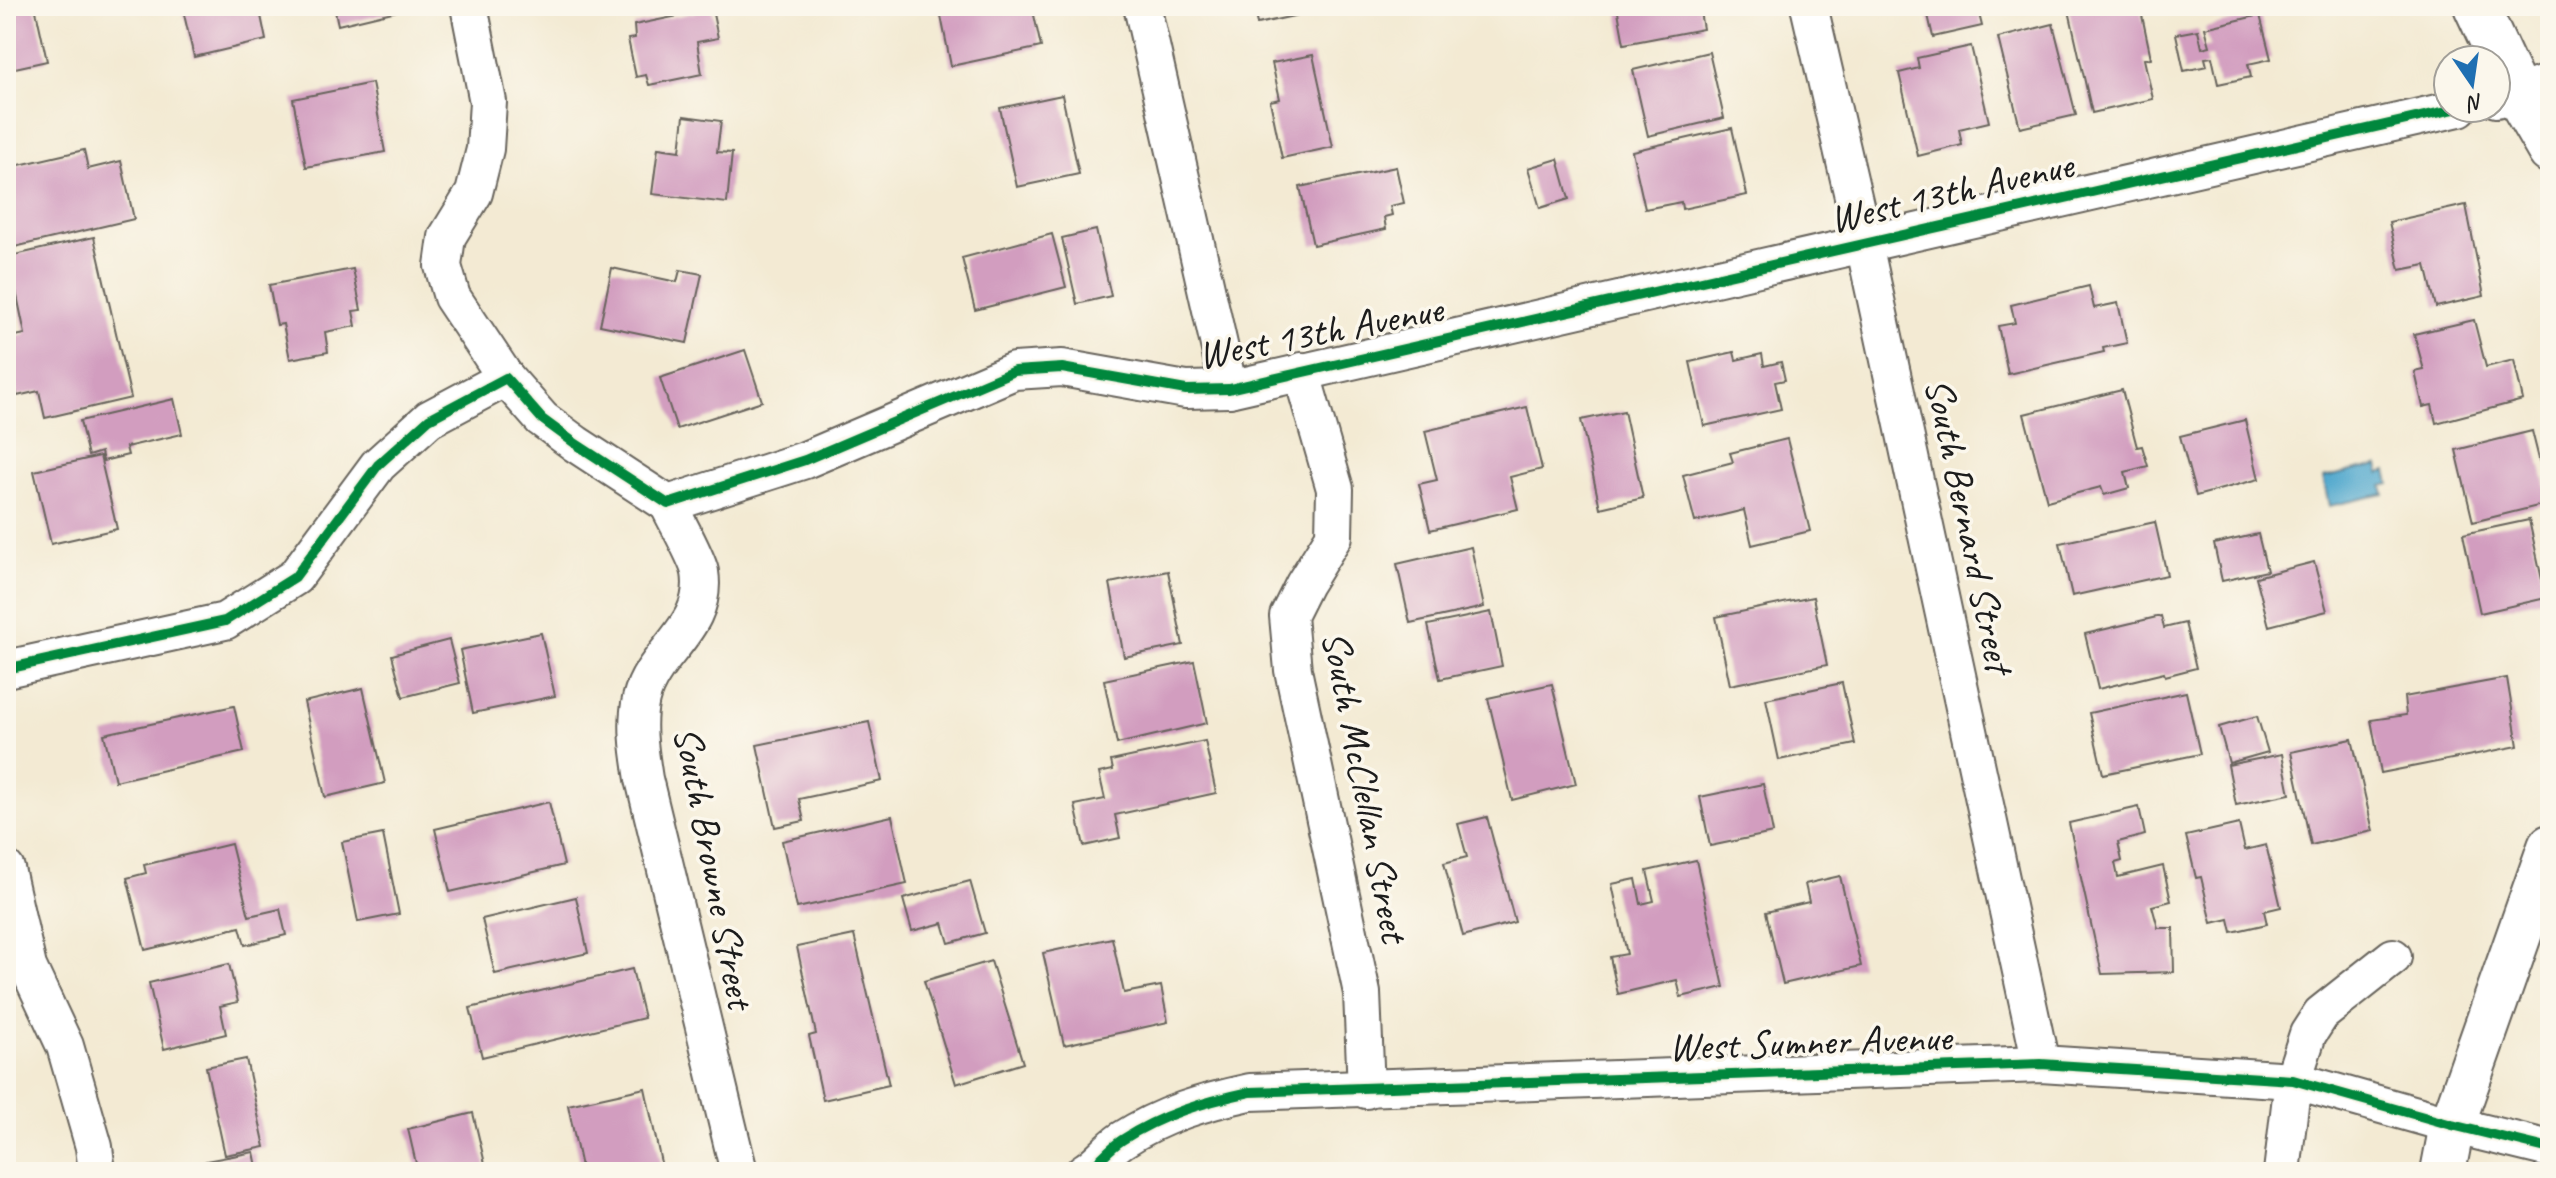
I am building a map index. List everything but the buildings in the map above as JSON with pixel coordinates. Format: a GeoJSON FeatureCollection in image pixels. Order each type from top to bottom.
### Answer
{"type":"FeatureCollection","features":[{"type":"Feature","properties":{"kind":"street"},"geometry":{"type":"LineString","coordinates":[[469,6],[488,102],[485,149],[474,193],[447,237],[443,266],[452,297],[506,378],[542,419],[668,504]]}},
{"type":"Feature","properties":{"kind":"street"},"geometry":{"type":"LineString","coordinates":[[1142,6],[1229,389]]}},
{"type":"Feature","properties":{"kind":"street","name":"South Bernard Street"},"geometry":{"type":"LineString","coordinates":[[1809,6],[1864,244],[2041,1064]]}},
{"type":"Feature","properties":{"kind":"street"},"geometry":{"type":"LineString","coordinates":[[2476,6],[2550,151]]}},
{"type":"Feature","properties":{"kind":"street","name":"West 13th Avenue"},"geometry":{"type":"LineString","coordinates":[[668,504],[805,460],[1014,371],[1062,368],[1186,390],[1229,389],[2432,114]]}},
{"type":"Feature","properties":{"kind":"street","name":"South McClellan Street"},"geometry":{"type":"LineString","coordinates":[[1301,371],[1335,489],[1334,536],[1288,616],[1293,670],[1362,993],[1366,1090]]}},
{"type":"Feature","properties":{"kind":"street"},"geometry":{"type":"LineString","coordinates":[[6,669],[225,621],[295,577],[378,465],[429,419],[506,378]]}},
{"type":"Feature","properties":{"kind":"street","name":"South Browne Street"},"geometry":{"type":"LineString","coordinates":[[668,504],[700,571],[699,603],[683,636],[650,678],[642,698],[638,738],[644,779],[739,1172]]}},
{"type":"Feature","properties":{"kind":"street"},"geometry":{"type":"LineString","coordinates":[[2443,1172],[2452,1125],[2550,847]]}},
{"type":"Feature","properties":{"kind":"street"},"geometry":{"type":"LineString","coordinates":[[6,869],[28,967],[65,1046],[94,1147],[97,1172]]}},
{"type":"Feature","properties":{"kind":"street"},"geometry":{"type":"LineString","coordinates":[[2282,1172],[2293,1080],[2308,1034],[2321,1014],[2393,957]]}},
{"type":"Feature","properties":{"kind":"street","name":"West Sumner Avenue"},"geometry":{"type":"LineString","coordinates":[[1084,1172],[1117,1143],[1147,1124],[1196,1104],[1250,1092],[2041,1064],[2293,1080],[2550,1149]]}},
{"type":"Feature","properties":{"kind":"street"},"geometry":{"type":"LineString","coordinates":[[2425,1172],[2452,1125]]}},
{"type":"Feature","properties":{"kind":"water"},"geometry":{"type":"Polygon","coordinates":[[[2378,465],[2380,473],[2387,471],[2390,484],[2382,486],[2384,494],[2329,506],[2323,478],[2378,465]]]}},
{"type":"Feature","properties":{"kind":"cycle path"},"geometry":{"type":"LineString","coordinates":[[6,669],[225,621],[295,577],[378,465],[429,419],[506,378],[542,419],[668,504],[805,460],[1014,371],[1062,368],[1186,390],[1229,389],[2432,114]]}},
{"type":"Feature","properties":{"kind":"cycle path"},"geometry":{"type":"LineString","coordinates":[[1084,1172],[1117,1144],[1152,1123],[1200,1105],[1250,1092],[2041,1064],[2293,1080],[2550,1149]]}}]}
